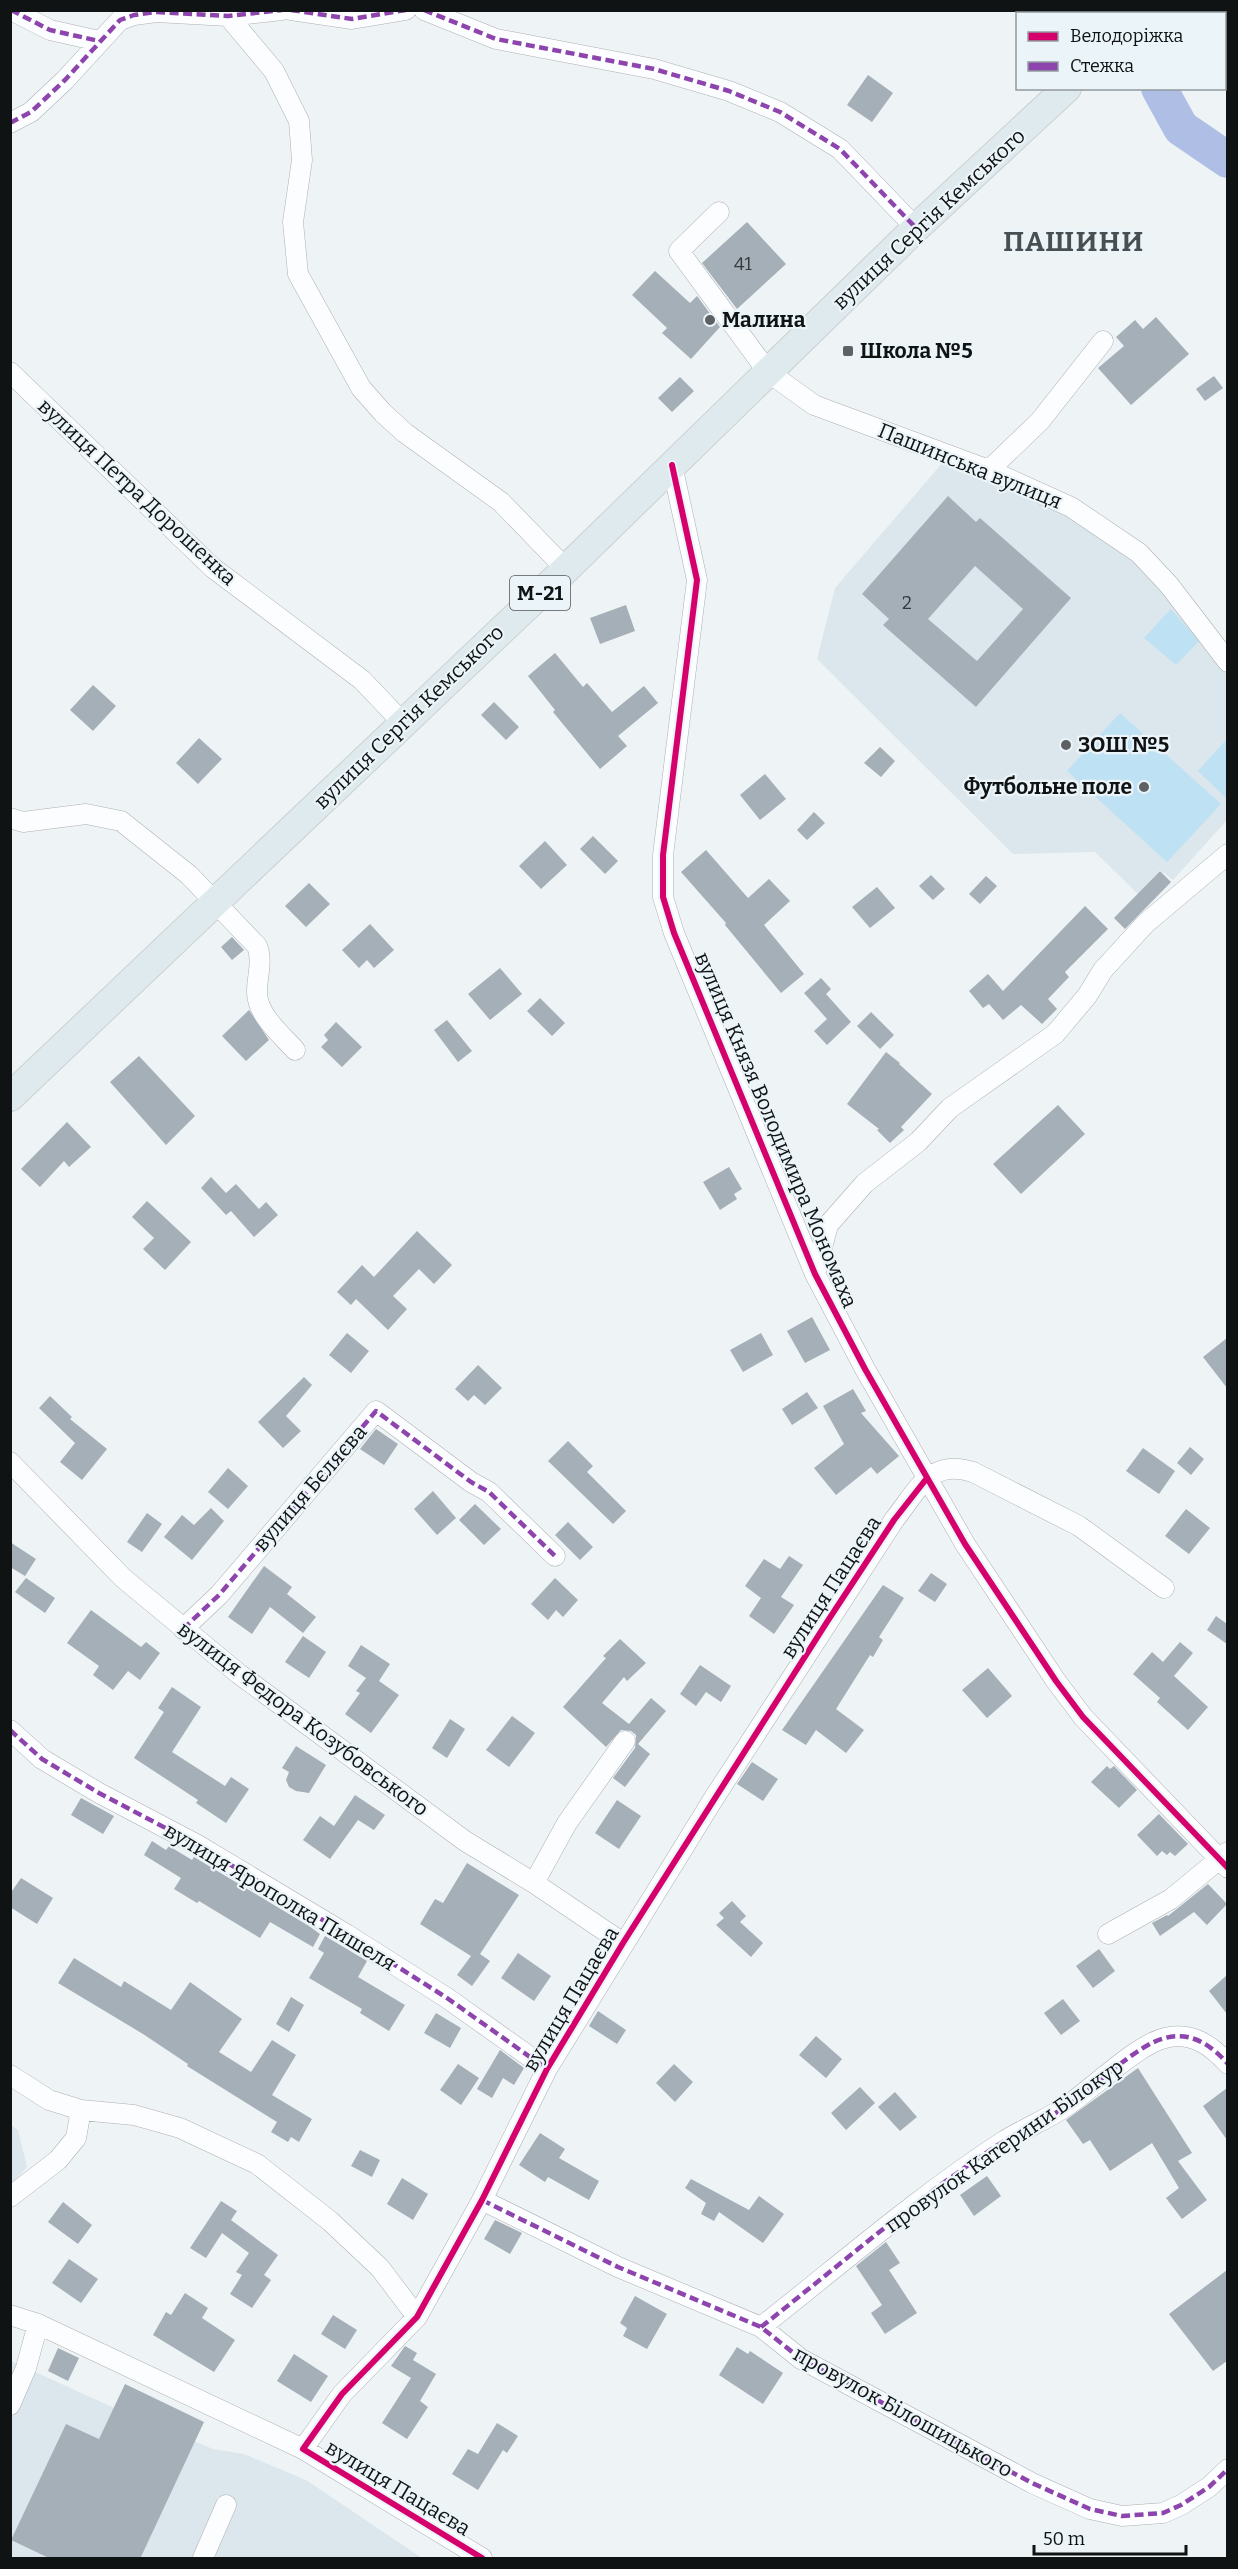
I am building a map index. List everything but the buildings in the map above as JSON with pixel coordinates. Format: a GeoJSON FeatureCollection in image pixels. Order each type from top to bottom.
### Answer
{"type":"FeatureCollection","features":[{"type":"Feature","properties":{"kind":"highway","name":"вулиця Сергія Кемського"},"geometry":{"type":"LineString","coordinates":[[10,1096],[566,569],[916,228],[1066,90]]}},
{"type":"Feature","properties":{"kind":"street"},"geometry":{"type":"LineString","coordinates":[[11,10],[50,30],[99,42]]}},
{"type":"Feature","properties":{"kind":"street"},"geometry":{"type":"LineString","coordinates":[[10,123],[31,112],[65,80],[120,20],[134,15],[156,12],[228,16],[282,10]]}},
{"type":"Feature","properties":{"kind":"street"},"geometry":{"type":"LineString","coordinates":[[291,10],[352,19],[406,10]]}},
{"type":"Feature","properties":{"kind":"street"},"geometry":{"type":"LineString","coordinates":[[424,10],[496,39],[654,69],[729,91],[780,112],[840,149],[916,228]]}},
{"type":"Feature","properties":{"kind":"street"},"geometry":{"type":"LineString","coordinates":[[228,16],[274,71],[299,121],[302,160],[293,222],[298,274],[361,388],[405,433],[501,502],[566,569]]}},
{"type":"Feature","properties":{"kind":"street","name":"Пашинська вулиця"},"geometry":{"type":"LineString","coordinates":[[719,212],[679,251],[768,372],[814,405],[989,470],[1071,507],[1139,553],[1169,585],[1227,662]]}},
{"type":"Feature","properties":{"kind":"street"},"geometry":{"type":"LineString","coordinates":[[989,470],[1040,421],[1103,341]]}},
{"type":"Feature","properties":{"kind":"street","name":"вулиця Петра Дорошенка"},"geometry":{"type":"LineString","coordinates":[[10,372],[213,568],[362,680],[403,723]]}},
{"type":"Feature","properties":{"kind":"street","name":"вулиця Князя Володимира Мономаха"},"geometry":{"type":"LineString","coordinates":[[672,465],[697,580],[663,855],[663,897],[674,933],[815,1274],[965,1544],[1083,1717],[1225,1860]]}},
{"type":"Feature","properties":{"kind":"street"},"geometry":{"type":"LineString","coordinates":[[10,818],[23,822],[86,814],[121,821],[189,875],[257,946],[261,959],[257,994],[260,1005],[267,1018],[295,1050]]}},
{"type":"Feature","properties":{"kind":"street"},"geometry":{"type":"LineString","coordinates":[[815,1274],[828,1226],[865,1183],[918,1142],[950,1108],[1055,1034],[1087,996],[1103,970],[1146,923],[1227,854]]}},
{"type":"Feature","properties":{"kind":"street","name":"вулиця Бєляєва"},"geometry":{"type":"LineString","coordinates":[[183,1629],[219,1595],[376,1411],[471,1482],[489,1492],[555,1556]]}},
{"type":"Feature","properties":{"kind":"street","name":"вулиця Федора Козубовського"},"geometry":{"type":"LineString","coordinates":[[10,1462],[123,1578],[239,1674],[465,1841],[534,1883],[623,1943]]}},
{"type":"Feature","properties":{"kind":"street"},"geometry":{"type":"LineString","coordinates":[[927,1478],[951,1467],[973,1472],[1079,1526],[1164,1588]]}},
{"type":"Feature","properties":{"kind":"street","name":"вулиця Пацаєва"},"geometry":{"type":"LineString","coordinates":[[482,2559],[303,2449],[342,2394],[417,2317],[482,2200],[548,2069],[623,1943],[827,1622],[894,1520],[927,1478]]}},
{"type":"Feature","properties":{"kind":"street","name":"вулиця Ярополка Пишеля"},"geometry":{"type":"LineString","coordinates":[[10,1730],[42,1760],[196,1844],[346,1934],[447,1998],[548,2069]]}},
{"type":"Feature","properties":{"kind":"street"},"geometry":{"type":"LineString","coordinates":[[534,1883],[567,1823],[625,1741]]}},
{"type":"Feature","properties":{"kind":"street"},"geometry":{"type":"LineString","coordinates":[[1108,1934],[1170,1899],[1225,1860]]}},
{"type":"Feature","properties":{"kind":"street","name":"провулок Катерини Білокур"},"geometry":{"type":"LineString","coordinates":[[761,2326],[922,2201],[1005,2141],[1067,2106],[1150,2043],[1180,2035],[1191,2037],[1203,2042],[1227,2064]]}},
{"type":"Feature","properties":{"kind":"street"},"geometry":{"type":"LineString","coordinates":[[10,2075],[49,2100],[81,2110],[134,2115],[180,2128],[257,2164],[330,2221],[380,2268],[417,2317]]}},
{"type":"Feature","properties":{"kind":"street"},"geometry":{"type":"LineString","coordinates":[[10,2197],[58,2160],[76,2138],[81,2110]]}},
{"type":"Feature","properties":{"kind":"street","name":"провулок Білошицького"},"geometry":{"type":"LineString","coordinates":[[482,2200],[618,2267],[761,2326],[801,2359],[1032,2483],[1090,2509],[1122,2516],[1164,2513],[1209,2487],[1227,2469]]}},
{"type":"Feature","properties":{"kind":"street"},"geometry":{"type":"LineString","coordinates":[[10,2315],[38,2324],[303,2449]]}},
{"type":"Feature","properties":{"kind":"street"},"geometry":{"type":"LineString","coordinates":[[10,2405],[26,2368],[38,2324]]}},
{"type":"Feature","properties":{"kind":"street"},"geometry":{"type":"LineString","coordinates":[[203,2559],[226,2505]]}},
{"type":"Feature","properties":{"kind":"shaded area","name":"ЗОШ №5"},"geometry":{"type":"Polygon","coordinates":[[[944,461],[1067,508],[1138,559],[1227,670],[1227,820],[1173,880],[1160,870],[1138,894],[1095,852],[1013,854],[817,659],[835,588],[944,461]]]}},
{"type":"Feature","properties":{"kind":"shaded area"},"geometry":{"type":"Polygon","coordinates":[[[1171,609],[1199,641],[1176,665],[1144,638],[1171,609]]]}},
{"type":"Feature","properties":{"kind":"shaded area","name":"Футбольне поле"},"geometry":{"type":"Polygon","coordinates":[[[1120,713],[1221,804],[1167,862],[1067,771],[1120,713]]]}},
{"type":"Feature","properties":{"kind":"shaded area"},"geometry":{"type":"Polygon","coordinates":[[[1227,739],[1227,799],[1198,771],[1227,739]]]}},
{"type":"Feature","properties":{"kind":"shaded area"},"geometry":{"type":"Polygon","coordinates":[[[11,2125],[18,2130],[27,2167],[11,2185],[11,2125]]]}},
{"type":"Feature","properties":{"kind":"shaded area"},"geometry":{"type":"Polygon","coordinates":[[[11,2361],[123,2412],[213,2449],[244,2454],[306,2480],[422,2558],[11,2558],[11,2361]]]}},
{"type":"Feature","properties":{"kind":"waterway"},"geometry":{"type":"LineString","coordinates":[[1160,90],[1181,128],[1228,160]]}},
{"type":"Feature","properties":{"kind":"marked path"},"geometry":{"type":"LineString","coordinates":[[11,10],[50,30],[99,41]]}},
{"type":"Feature","properties":{"kind":"marked path"},"geometry":{"type":"LineString","coordinates":[[10,123],[31,112],[65,80],[120,20],[134,15],[156,12],[228,16],[282,10]]}},
{"type":"Feature","properties":{"kind":"marked path"},"geometry":{"type":"LineString","coordinates":[[291,10],[352,19],[406,10]]}},
{"type":"Feature","properties":{"kind":"marked path"},"geometry":{"type":"LineString","coordinates":[[424,10],[496,39],[654,69],[729,91],[780,112],[840,149],[916,228]]}},
{"type":"Feature","properties":{"kind":"marked path"},"geometry":{"type":"LineString","coordinates":[[183,1629],[219,1595],[376,1411],[471,1482],[489,1492],[555,1556]]}},
{"type":"Feature","properties":{"kind":"marked path"},"geometry":{"type":"LineString","coordinates":[[10,1730],[42,1759],[99,1793],[196,1844],[346,1934],[447,1998],[547,2069]]}},
{"type":"Feature","properties":{"kind":"marked path"},"geometry":{"type":"LineString","coordinates":[[761,2327],[941,2184],[1004,2141],[1053,2115],[1116,2067],[1154,2042],[1174,2036],[1192,2038],[1215,2051],[1228,2064]]}},
{"type":"Feature","properties":{"kind":"marked path"},"geometry":{"type":"LineString","coordinates":[[482,2200],[618,2267],[761,2327],[801,2359],[1032,2483],[1090,2509],[1122,2516],[1163,2513],[1181,2505],[1209,2487],[1228,2469]]}},
{"type":"Feature","properties":{"kind":"cycle path"},"geometry":{"type":"LineString","coordinates":[[672,465],[697,580],[663,855],[663,897],[674,933],[815,1274],[865,1369],[965,1544],[1056,1681],[1083,1717],[1228,1868]]}},
{"type":"Feature","properties":{"kind":"cycle path"},"geometry":{"type":"LineString","coordinates":[[482,2558],[303,2449],[342,2394],[417,2317],[482,2200],[547,2069],[623,1943],[827,1622],[894,1520],[927,1478]]}},
{"type":"Feature","properties":{"kind":"place","name":"Малина"},"geometry":{"type":"Point","coordinates":[710,320]}},
{"type":"Feature","properties":{"kind":"place","name":"Школа №5"},"geometry":{"type":"Point","coordinates":[848,351]}},
{"type":"Feature","properties":{"kind":"place","name":"ЗОШ №5"},"geometry":{"type":"Point","coordinates":[1066,745]}},
{"type":"Feature","properties":{"kind":"place","name":"Футбольне поле"},"geometry":{"type":"Point","coordinates":[1144,787]}},
{"type":"Feature","properties":{"kind":"district","name":"ПАШИНИ"},"geometry":{"type":"Point","coordinates":[1074,242]}}]}
